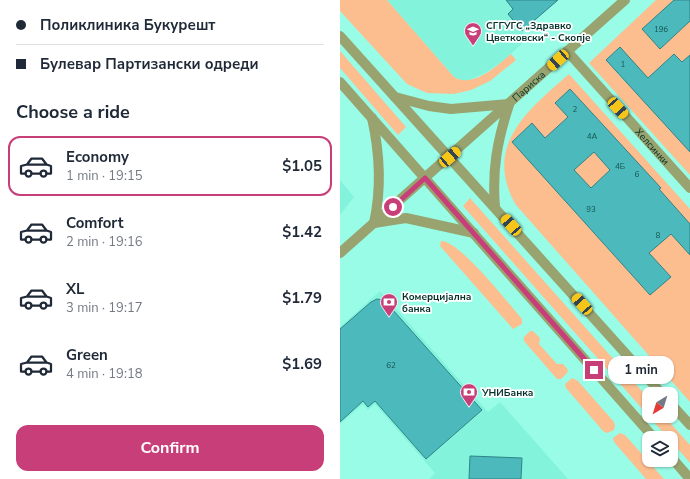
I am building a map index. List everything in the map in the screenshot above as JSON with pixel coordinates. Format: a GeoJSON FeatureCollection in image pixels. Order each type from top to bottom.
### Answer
{"type":"FeatureCollection","features":[{"type":"Feature","properties":{"kind":"street","name":"Париска"},"geometry":{"type":"LineString","coordinates":[[340,253],[510,104],[625,0]]}},
{"type":"Feature","properties":{"kind":"street"},"geometry":{"type":"LineString","coordinates":[[340,36],[656,387]]}},
{"type":"Feature","properties":{"kind":"street","name":"Хелсинки"},"geometry":{"type":"LineString","coordinates":[[568,51],[690,188]]}},
{"type":"Feature","properties":{"kind":"street"},"geometry":{"type":"LineString","coordinates":[[340,82],[648,431]]}},
{"type":"Feature","properties":{"kind":"street"},"geometry":{"type":"LineString","coordinates":[[395,96],[429,106],[451,109],[510,104],[501,128],[495,157],[493,180],[495,207]]}},
{"type":"Feature","properties":{"kind":"street"},"geometry":{"type":"LineString","coordinates":[[372,118],[377,140],[380,175],[379,200],[374,223],[406,218],[474,233]]}},
{"type":"Feature","properties":{"kind":"street"},"geometry":{"type":"LineString","coordinates":[[678,412],[690,425]]}},
{"type":"Feature","properties":{"kind":"street"},"geometry":{"type":"LineString","coordinates":[[678,465],[690,479]]}},
{"type":"Feature","properties":{"kind":"shaded area"},"geometry":{"type":"Polygon","coordinates":[[[340,0],[387,0],[454,77],[461,80],[477,78],[485,74],[511,54],[516,60],[490,81],[471,90],[454,94],[427,93],[407,84],[340,11],[340,0]]]}},
{"type":"Feature","properties":{"kind":"shaded area","name":"СГГУГС „Здравко Цветковски“ - Скопје"},"geometry":{"type":"Polygon","coordinates":[[[387,0],[523,0],[508,14],[528,38],[503,61],[485,73],[469,80],[460,80],[454,77],[387,0]]]}},
{"type":"Feature","properties":{"kind":"shaded area"},"geometry":{"type":"Polygon","coordinates":[[[656,0],[674,0],[660,48],[690,21],[690,55],[682,62],[674,54],[663,64],[690,152],[690,175],[589,63],[656,0]],[[620,47],[606,60],[625,82],[639,69],[620,47]]]}},
{"type":"Feature","properties":{"kind":"shaded area"},"geometry":{"type":"Polygon","coordinates":[[[340,51],[406,127],[398,135],[340,68],[340,51]]]}},
{"type":"Feature","properties":{"kind":"shaded area"},"geometry":{"type":"Polygon","coordinates":[[[569,74],[690,209],[690,238],[681,245],[690,255],[690,402],[516,205],[507,184],[504,165],[507,147],[514,131],[539,101],[569,74]],[[570,89],[555,103],[568,117],[559,126],[612,135],[570,89]],[[532,124],[512,142],[650,295],[670,277],[532,124]],[[618,141],[599,157],[610,170],[660,188],[618,141]]]}},
{"type":"Feature","properties":{"kind":"shaded area"},"geometry":{"type":"Polygon","coordinates":[[[340,180],[354,197],[340,215],[340,180]]]}},
{"type":"Feature","properties":{"kind":"shaded area"},"geometry":{"type":"Polygon","coordinates":[[[470,198],[642,391],[642,409],[463,206],[470,198]]]}},
{"type":"Feature","properties":{"kind":"shaded area"},"geometry":{"type":"Polygon","coordinates":[[[441,241],[449,243],[471,261],[522,319],[522,324],[513,329],[440,246],[441,241]]]}},
{"type":"Feature","properties":{"kind":"shaded area"},"geometry":{"type":"Polygon","coordinates":[[[380,291],[488,412],[500,402],[568,479],[429,479],[435,473],[375,404],[368,410],[363,404],[340,424],[340,327],[380,291]]]}},
{"type":"Feature","properties":{"kind":"shaded area"},"geometry":{"type":"Polygon","coordinates":[[[530,331],[533,331],[540,338],[539,344],[557,364],[563,364],[568,370],[561,379],[557,379],[524,341],[524,337],[530,331]]]}},
{"type":"Feature","properties":{"kind":"shaded area"},"geometry":{"type":"Polygon","coordinates":[[[572,378],[578,381],[614,422],[614,430],[607,433],[603,431],[566,388],[565,384],[572,378]]]}},
{"type":"Feature","properties":{"kind":"shaded area"},"geometry":{"type":"Polygon","coordinates":[[[655,423],[670,423],[677,431],[662,431],[655,423]]]}},
{"type":"Feature","properties":{"kind":"shaded area"},"geometry":{"type":"Polygon","coordinates":[[[678,432],[690,445],[690,463],[678,449],[678,432]]]}},
{"type":"Feature","properties":{"kind":"shaded area"},"geometry":{"type":"Polygon","coordinates":[[[620,433],[625,435],[642,454],[642,467],[653,467],[664,479],[646,479],[614,442],[613,438],[620,433]]]}},
{"type":"Feature","properties":{"kind":"building"},"geometry":{"type":"Polygon","coordinates":[[[506,0],[558,0],[522,31],[508,14],[513,9],[506,0]]]}},
{"type":"Feature","properties":{"kind":"building"},"geometry":{"type":"Polygon","coordinates":[[[674,0],[690,0],[690,21],[660,49],[642,29],[674,0]]]}},
{"type":"Feature","properties":{"kind":"building"},"geometry":{"type":"Polygon","coordinates":[[[620,47],[648,78],[674,54],[682,62],[690,55],[690,152],[606,60],[620,47]]]}},
{"type":"Feature","properties":{"kind":"building"},"geometry":{"type":"Polygon","coordinates":[[[570,89],[661,188],[659,189],[690,224],[690,255],[671,234],[649,253],[671,277],[650,295],[512,142],[532,123],[545,138],[568,117],[555,103],[570,89]],[[594,152],[574,170],[591,188],[610,170],[594,152]]]}},
{"type":"Feature","properties":{"kind":"building"},"geometry":{"type":"Polygon","coordinates":[[[377,299],[384,300],[482,410],[426,459],[375,401],[368,407],[363,401],[340,422],[340,329],[371,302],[377,299]]]}},
{"type":"Feature","properties":{"kind":"building"},"geometry":{"type":"Polygon","coordinates":[[[470,456],[522,458],[521,479],[469,479],[470,456]]]}},
{"type":"Feature","properties":{"kind":"place","name":"СГГУГС „Здравко Цветковски“ - Скопје"},"geometry":{"type":"Point","coordinates":[473,46]}},
{"type":"Feature","properties":{"kind":"place","name":"Комерцијална банка"},"geometry":{"type":"Point","coordinates":[389,317]}},
{"type":"Feature","properties":{"kind":"place","name":"УНИБанка"},"geometry":{"type":"Point","coordinates":[469,407]}},
{"type":"Feature","properties":{"kind":"route"},"geometry":{"type":"LineString","coordinates":[[393,207],[425,178],[594,370]]}}]}
